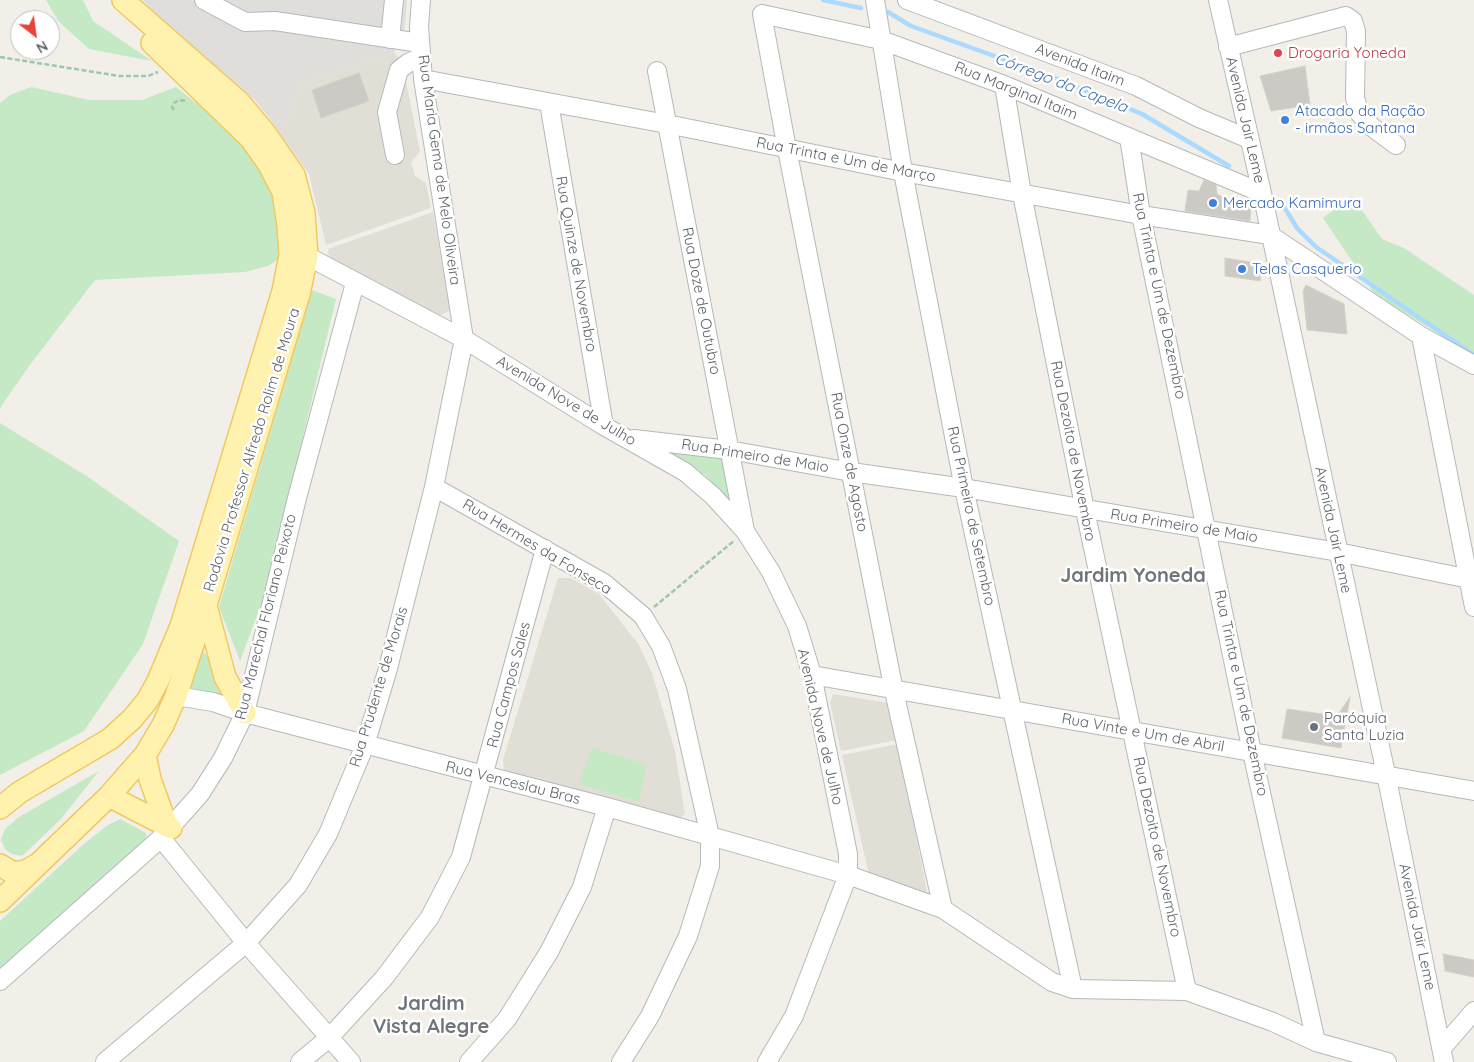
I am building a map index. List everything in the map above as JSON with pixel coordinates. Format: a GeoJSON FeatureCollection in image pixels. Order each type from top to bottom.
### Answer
{"type":"FeatureCollection","features":[{"type":"Feature","properties":{"kind":"main road","name":"Rodovia Professor Alfredo Rolim de Moura"},"geometry":{"type":"LineString","coordinates":[[0,808],[20,792],[110,739],[132,719],[147,701],[181,626],[283,291],[290,255],[283,192],[268,163],[251,139],[106,0]]}},
{"type":"Feature","properties":{"kind":"main road","name":"Rodovia Professor Alfredo Rolim de Moura"},"geometry":{"type":"LineString","coordinates":[[0,902],[109,796],[145,754],[163,725],[176,696],[206,605],[299,294],[306,256],[304,213],[294,175],[265,133],[240,103],[124,0]]}},
{"type":"Feature","properties":{"kind":"main road"},"geometry":{"type":"LineString","coordinates":[[206,605],[225,678],[245,713]]}},
{"type":"Feature","properties":{"kind":"main road"},"geometry":{"type":"LineString","coordinates":[[145,754],[150,779],[166,830]]}},
{"type":"Feature","properties":{"kind":"main road"},"geometry":{"type":"LineString","coordinates":[[109,796],[166,830]]}},
{"type":"Feature","properties":{"kind":"main road"},"geometry":{"type":"LineString","coordinates":[[0,865],[13,872],[26,871],[40,862]]}},
{"type":"Feature","properties":{"kind":"street"},"geometry":{"type":"LineString","coordinates":[[204,0],[245,22],[275,21],[390,39],[421,50]]}},
{"type":"Feature","properties":{"kind":"street"},"geometry":{"type":"LineString","coordinates":[[390,39],[394,0]]}},
{"type":"Feature","properties":{"kind":"street","name":"Rua Maria Gema de Melo Oliveira"},"geometry":{"type":"LineString","coordinates":[[421,0],[423,80],[464,339]]}},
{"type":"Feature","properties":{"kind":"street","name":"Rua Primeiro de Setembro"},"geometry":{"type":"LineString","coordinates":[[875,0],[903,172],[964,488],[1073,989]]}},
{"type":"Feature","properties":{"kind":"street","name":"Avenida Itaim"},"geometry":{"type":"LineString","coordinates":[[907,0],[1136,86],[1199,118],[1249,139]]}},
{"type":"Feature","properties":{"kind":"street","name":"Avenida Jair Leme"},"geometry":{"type":"LineString","coordinates":[[1218,0],[1262,193],[1386,774],[1443,1055]]}},
{"type":"Feature","properties":{"kind":"street","name":"Rua Marginal Itaim"},"geometry":{"type":"LineString","coordinates":[[762,14],[881,40],[1004,85],[1262,193]]}},
{"type":"Feature","properties":{"kind":"street","name":"Rua Onze de Agosto"},"geometry":{"type":"LineString","coordinates":[[762,14],[786,149],[894,690],[943,909]]}},
{"type":"Feature","properties":{"kind":"street"},"geometry":{"type":"LineString","coordinates":[[1228,47],[1346,16],[1352,21],[1356,31],[1355,98],[1360,114],[1372,127],[1396,145]]}},
{"type":"Feature","properties":{"kind":"street"},"geometry":{"type":"LineString","coordinates":[[395,155],[386,112],[399,70],[421,50]]}},
{"type":"Feature","properties":{"kind":"street","name":"Rua Doze de Outubro"},"geometry":{"type":"LineString","coordinates":[[657,71],[745,531]]}},
{"type":"Feature","properties":{"kind":"street","name":"Rua Trinta e Um de Março"},"geometry":{"type":"LineString","coordinates":[[423,80],[668,124],[786,149],[1022,194],[1270,235]]}},
{"type":"Feature","properties":{"kind":"street","name":"Rua Dezoito de Novembro"},"geometry":{"type":"LineString","coordinates":[[1004,85],[1022,194],[1085,510],[1187,991]]}},
{"type":"Feature","properties":{"kind":"street","name":"Rua Quinze de Novembro"},"geometry":{"type":"LineString","coordinates":[[549,103],[604,426]]}},
{"type":"Feature","properties":{"kind":"street","name":"Rua Trinta e Um de Dezembro"},"geometry":{"type":"LineString","coordinates":[[1129,137],[1141,215],[1208,530],[1252,752],[1316,1042]]}},
{"type":"Feature","properties":{"kind":"street"},"geometry":{"type":"LineString","coordinates":[[1270,235],[1421,336],[1474,364]]}},
{"type":"Feature","properties":{"kind":"street","name":"Avenida Nove de Julho"},"geometry":{"type":"LineString","coordinates":[[306,256],[464,339],[604,426],[685,472],[713,496],[745,531],[771,572],[796,626],[812,675],[848,854],[848,874]]}},
{"type":"Feature","properties":{"kind":"street","name":"Rua Marechal Floriano Peixoto"},"geometry":{"type":"LineString","coordinates":[[0,981],[166,830],[200,794],[223,758],[245,713],[297,498],[355,283]]}},
{"type":"Feature","properties":{"kind":"street"},"geometry":{"type":"LineString","coordinates":[[1421,336],[1471,580],[1474,607]]}},
{"type":"Feature","properties":{"kind":"street","name":"Rua Prudente de Morais"},"geometry":{"type":"LineString","coordinates":[[105,1062],[246,943],[298,885],[328,834],[365,745],[387,672],[434,487],[464,339]]}},
{"type":"Feature","properties":{"kind":"street","name":"Rua Primeiro de Maio"},"geometry":{"type":"LineString","coordinates":[[626,438],[729,450],[851,472],[964,488],[1338,552],[1471,580]]}},
{"type":"Feature","properties":{"kind":"street","name":"Rua Hermes da Fonseca"},"geometry":{"type":"LineString","coordinates":[[434,487],[604,584],[643,616],[661,646],[677,689],[710,836],[710,866],[688,936],[650,1016],[621,1062]]}},
{"type":"Feature","properties":{"kind":"street","name":"Rua Campos Sales"},"geometry":{"type":"LineString","coordinates":[[300,1062],[329,1038],[384,978],[430,917],[461,857],[485,776],[545,549]]}},
{"type":"Feature","properties":{"kind":"street","name":"Rua Vinte e Um de Abril"},"geometry":{"type":"LineString","coordinates":[[812,675],[1386,774],[1474,791]]}},
{"type":"Feature","properties":{"kind":"street","name":"Rua Venceslau Bras"},"geometry":{"type":"LineString","coordinates":[[176,696],[213,702],[245,713],[607,807],[848,874]]}},
{"type":"Feature","properties":{"kind":"street"},"geometry":{"type":"LineString","coordinates":[[469,1062],[506,1019],[549,952],[582,887],[607,807]]}},
{"type":"Feature","properties":{"kind":"street"},"geometry":{"type":"LineString","coordinates":[[166,830],[246,943],[351,1062]]}},
{"type":"Feature","properties":{"kind":"street"},"geometry":{"type":"LineString","coordinates":[[767,1062],[794,1016],[848,874],[943,909],[1052,982],[1073,989],[1187,991],[1272,1022],[1316,1042],[1388,1062]]}},
{"type":"Feature","properties":{"kind":"street"},"geometry":{"type":"LineString","coordinates":[[1443,1055],[1474,1011]]}},
{"type":"Feature","properties":{"kind":"path"},"geometry":{"type":"LineString","coordinates":[[0,57],[119,76],[148,76],[176,67]]}},
{"type":"Feature","properties":{"kind":"path"},"geometry":{"type":"LineString","coordinates":[[174,110],[172,107],[174,103],[179,100],[187,102]]}},
{"type":"Feature","properties":{"kind":"path"},"geometry":{"type":"LineString","coordinates":[[643,616],[745,531]]}},
{"type":"Feature","properties":{"kind":"shaded area"},"geometry":{"type":"Polygon","coordinates":[[[143,0],[407,0],[404,38],[394,52],[302,83],[281,136],[254,99],[172,32],[143,0]]]}},
{"type":"Feature","properties":{"kind":"shaded area"},"geometry":{"type":"Polygon","coordinates":[[[394,52],[402,62],[420,151],[411,163],[415,176],[426,183],[431,208],[326,245],[309,174],[281,136],[302,83],[394,52]]]}},
{"type":"Feature","properties":{"kind":"shaded area"},"geometry":{"type":"Polygon","coordinates":[[[433,212],[450,310],[439,316],[329,258],[328,249],[433,212]]]}},
{"type":"Feature","properties":{"kind":"shaded area"},"geometry":{"type":"Polygon","coordinates":[[[558,578],[570,578],[599,594],[639,645],[652,673],[675,751],[685,814],[680,818],[673,821],[511,777],[504,770],[503,760],[558,578]]]}},
{"type":"Feature","properties":{"kind":"shaded area"},"geometry":{"type":"Polygon","coordinates":[[[833,694],[888,703],[897,740],[841,751],[830,703],[833,694]]]}},
{"type":"Feature","properties":{"kind":"shaded area"},"geometry":{"type":"Polygon","coordinates":[[[898,744],[928,897],[869,875],[842,755],[898,744]]]}},
{"type":"Feature","properties":{"kind":"green space"},"geometry":{"type":"Polygon","coordinates":[[[46,0],[83,0],[93,21],[152,61],[89,49],[60,23],[60,10],[52,10],[46,0]]]}},
{"type":"Feature","properties":{"kind":"green space"},"geometry":{"type":"Polygon","coordinates":[[[31,87],[89,100],[142,100],[176,87],[246,143],[279,194],[286,254],[268,266],[245,272],[95,280],[29,366],[0,408],[0,103],[10,95],[31,87]]]}},
{"type":"Feature","properties":{"kind":"green space"},"geometry":{"type":"Polygon","coordinates":[[[1352,196],[1382,239],[1404,248],[1474,295],[1474,355],[1375,295],[1323,218],[1352,196]]]}},
{"type":"Feature","properties":{"kind":"green space"},"geometry":{"type":"Polygon","coordinates":[[[312,290],[336,299],[265,594],[240,661],[219,607],[312,290]]]}},
{"type":"Feature","properties":{"kind":"green space"},"geometry":{"type":"Polygon","coordinates":[[[0,423],[85,475],[179,541],[143,644],[84,731],[0,775],[0,423]]]}},
{"type":"Feature","properties":{"kind":"green space"},"geometry":{"type":"Polygon","coordinates":[[[655,448],[721,458],[732,504],[705,475],[655,448]]]}},
{"type":"Feature","properties":{"kind":"green space"},"geometry":{"type":"Polygon","coordinates":[[[203,650],[231,697],[191,688],[203,650]]]}},
{"type":"Feature","properties":{"kind":"green space"},"geometry":{"type":"Polygon","coordinates":[[[592,748],[646,764],[639,802],[579,784],[592,748]]]}},
{"type":"Feature","properties":{"kind":"green space"},"geometry":{"type":"Polygon","coordinates":[[[99,771],[60,820],[22,856],[12,854],[5,849],[1,840],[5,829],[19,817],[99,771]]]}},
{"type":"Feature","properties":{"kind":"green space"},"geometry":{"type":"Polygon","coordinates":[[[120,819],[146,833],[148,847],[0,979],[0,921],[85,843],[108,825],[120,819]]]}},
{"type":"Feature","properties":{"kind":"building"},"geometry":{"type":"Polygon","coordinates":[[[1305,66],[1310,105],[1271,111],[1260,76],[1305,66]]]}},
{"type":"Feature","properties":{"kind":"building"},"geometry":{"type":"Polygon","coordinates":[[[359,73],[369,101],[321,118],[312,90],[359,73]]]}},
{"type":"Feature","properties":{"kind":"building","name":"Mercado Kamimura"},"geometry":{"type":"Polygon","coordinates":[[[1204,180],[1216,185],[1217,194],[1228,200],[1251,205],[1250,221],[1185,211],[1188,190],[1199,191],[1204,180]]]}},
{"type":"Feature","properties":{"kind":"building","name":"Telas Casquerio"},"geometry":{"type":"Polygon","coordinates":[[[1225,258],[1257,263],[1261,281],[1225,276],[1225,258]]]}},
{"type":"Feature","properties":{"kind":"building"},"geometry":{"type":"Polygon","coordinates":[[[1306,285],[1344,304],[1347,334],[1307,330],[1303,291],[1306,285]]]}},
{"type":"Feature","properties":{"kind":"building","name":"Paróquia Santa Luzia"},"geometry":{"type":"Polygon","coordinates":[[[1350,697],[1341,748],[1282,738],[1287,709],[1337,716],[1350,697]]]}},
{"type":"Feature","properties":{"kind":"building"},"geometry":{"type":"Polygon","coordinates":[[[1443,954],[1474,960],[1474,977],[1445,971],[1443,954]]]}},
{"type":"Feature","properties":{"kind":"waterway","name":"Córrego da Capela"},"geometry":{"type":"LineString","coordinates":[[823,0],[861,8]]}},
{"type":"Feature","properties":{"kind":"waterway","name":"Córrego da Capela"},"geometry":{"type":"LineString","coordinates":[[888,12],[911,26],[1050,76],[1142,114],[1229,166]]}},
{"type":"Feature","properties":{"kind":"waterway","name":"Córrego da Capela"},"geometry":{"type":"LineString","coordinates":[[1283,205],[1297,228],[1316,247],[1474,355]]}},
{"type":"Feature","properties":{"kind":"place","name":"Drogaria Yoneda"},"geometry":{"type":"Point","coordinates":[1278,53]}},
{"type":"Feature","properties":{"kind":"place","name":"Atacado da Ração - irmãos Santana"},"geometry":{"type":"Point","coordinates":[1285,120]}},
{"type":"Feature","properties":{"kind":"place","name":"Mercado Kamimura"},"geometry":{"type":"Point","coordinates":[1213,203]}},
{"type":"Feature","properties":{"kind":"place","name":"Telas Casquerio"},"geometry":{"type":"Point","coordinates":[1242,269]}},
{"type":"Feature","properties":{"kind":"place","name":"Paróquia Santa Luzia"},"geometry":{"type":"Point","coordinates":[1314,727]}},
{"type":"Feature","properties":{"kind":"district","name":"Jardim Yoneda"},"geometry":{"type":"Point","coordinates":[1133,576]}},
{"type":"Feature","properties":{"kind":"district","name":"Jardim Vista Alegre"},"geometry":{"type":"Point","coordinates":[431,1016]}}]}
